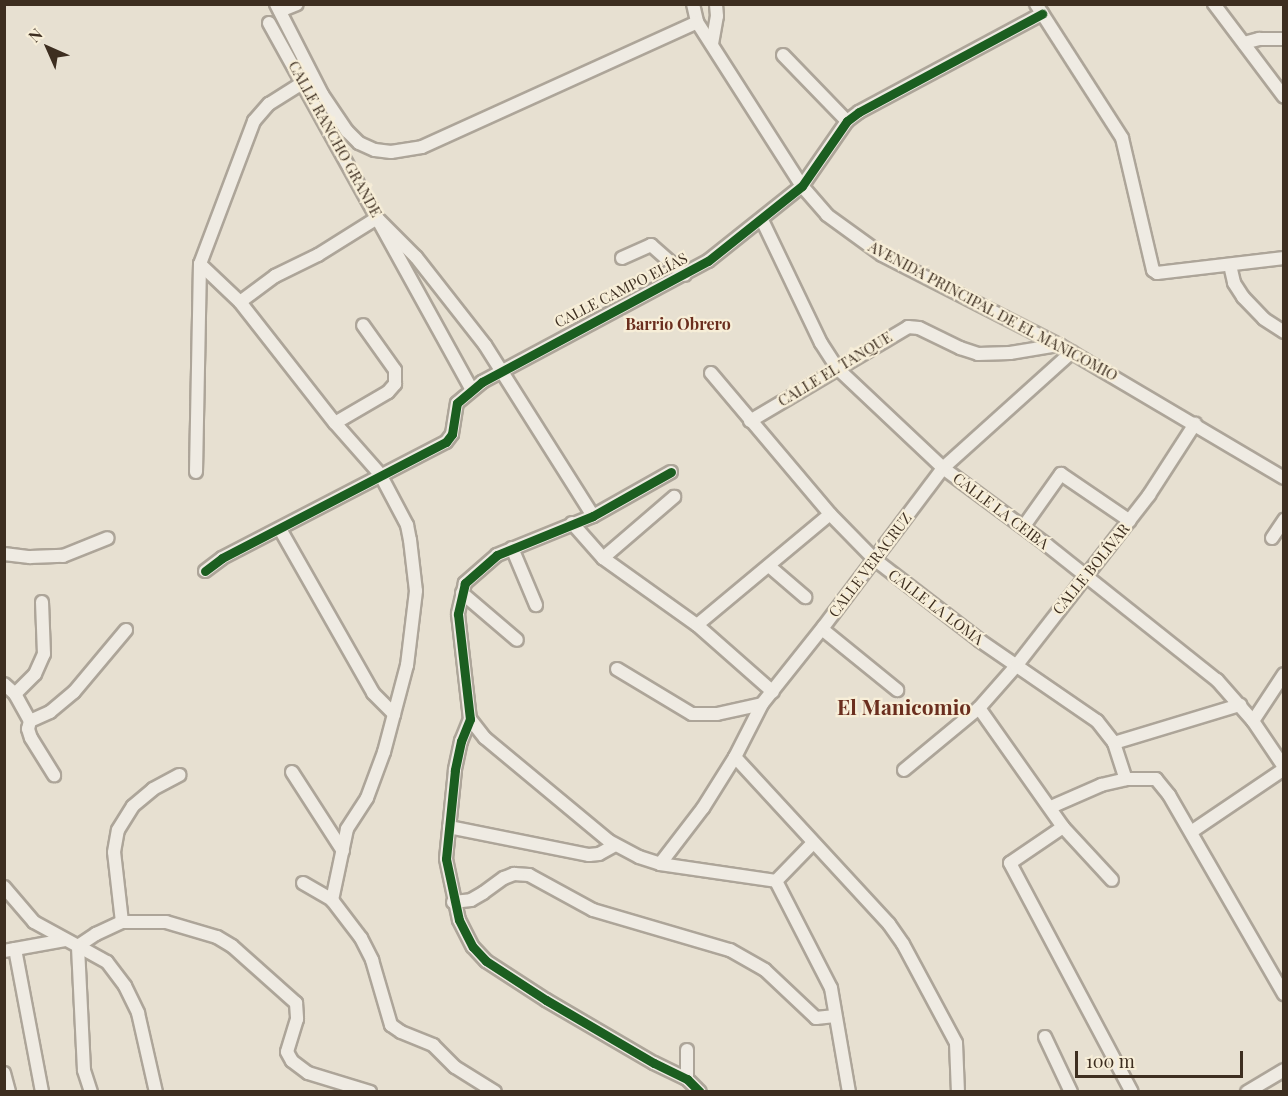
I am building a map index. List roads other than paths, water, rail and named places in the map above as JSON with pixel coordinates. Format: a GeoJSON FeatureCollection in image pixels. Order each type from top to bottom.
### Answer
{"type":"FeatureCollection","features":[{"type":"Feature","properties":{"kind":"street"},"geometry":{"type":"LineString","coordinates":[[297,4],[278,8],[322,94],[347,131],[359,143],[375,150],[391,152],[422,147],[697,22]]}},
{"type":"Feature","properties":{"kind":"street","name":"AVENIDA PRINCIPAL DE EL MANICOMIO"},"geometry":{"type":"LineString","coordinates":[[693,4],[697,22],[802,186],[827,215],[882,255],[1072,352],[1284,478]]}},
{"type":"Feature","properties":{"kind":"street"},"geometry":{"type":"LineString","coordinates":[[712,44],[717,16],[716,4]]}},
{"type":"Feature","properties":{"kind":"street"},"geometry":{"type":"LineString","coordinates":[[1214,4],[1284,97]]}},
{"type":"Feature","properties":{"kind":"street"},"geometry":{"type":"LineString","coordinates":[[1039,9],[1122,138],[1151,268],[1157,273],[1284,258]]}},
{"type":"Feature","properties":{"kind":"street","name":"CALLE CAMPO ELÍAS"},"geometry":{"type":"LineString","coordinates":[[205,571],[222,558],[449,439],[457,403],[472,390],[501,370],[708,261],[802,186],[847,121],[859,111],[1039,9]]}},
{"type":"Feature","properties":{"kind":"street","name":"CALLE RANCHO GRANDE"},"geometry":{"type":"LineString","coordinates":[[269,23],[304,82],[377,218],[416,257],[485,345],[593,516]]}},
{"type":"Feature","properties":{"kind":"street"},"geometry":{"type":"LineString","coordinates":[[1244,44],[1260,39],[1284,39]]}},
{"type":"Feature","properties":{"kind":"street"},"geometry":{"type":"LineString","coordinates":[[783,55],[847,121]]}},
{"type":"Feature","properties":{"kind":"street"},"geometry":{"type":"LineString","coordinates":[[196,472],[200,264],[254,121],[269,104],[304,82]]}},
{"type":"Feature","properties":{"kind":"street"},"geometry":{"type":"LineString","coordinates":[[240,302],[275,276],[318,255],[377,218],[472,390]]}},
{"type":"Feature","properties":{"kind":"street","name":"CALLE LA CEIBA"},"geometry":{"type":"LineString","coordinates":[[762,220],[821,343],[837,368],[943,468],[1023,526],[1084,576],[1178,646],[1217,680],[1253,721],[1284,768]]}},
{"type":"Feature","properties":{"kind":"street"},"geometry":{"type":"LineString","coordinates":[[622,258],[651,245],[685,275]]}},
{"type":"Feature","properties":{"kind":"street"},"geometry":{"type":"LineString","coordinates":[[200,264],[240,302],[335,423],[380,474],[407,525],[416,591],[407,665],[367,798],[347,829],[332,900]]}},
{"type":"Feature","properties":{"kind":"street"},"geometry":{"type":"LineString","coordinates":[[1230,265],[1234,283],[1243,297],[1264,319],[1284,333]]}},
{"type":"Feature","properties":{"kind":"street"},"geometry":{"type":"LineString","coordinates":[[335,423],[388,392],[395,384],[395,370],[363,325]]}},
{"type":"Feature","properties":{"kind":"street","name":"CALLE EL TANQUE"},"geometry":{"type":"LineString","coordinates":[[750,421],[908,327],[919,328],[960,348],[979,354],[1010,353],[1059,345]]}},
{"type":"Feature","properties":{"kind":"street","name":"CALLE VERACRUZ"},"geometry":{"type":"LineString","coordinates":[[660,864],[692,824],[735,758],[762,704],[822,629],[943,468],[1072,352]]}},
{"type":"Feature","properties":{"kind":"street","name":"CALLE LA LOMA"},"geometry":{"type":"LineString","coordinates":[[711,373],[830,514],[874,559],[1016,666],[1088,713],[1105,729],[1114,743],[1126,779]]}},
{"type":"Feature","properties":{"kind":"street","name":"CALLE BOLÍVAR"},"geometry":{"type":"LineString","coordinates":[[904,770],[980,708],[1016,666],[1084,576],[1130,521],[1195,424]]}},
{"type":"Feature","properties":{"kind":"street"},"geometry":{"type":"LineString","coordinates":[[671,472],[593,516],[497,555],[472,574],[462,593],[459,634],[470,719],[461,741],[455,770],[446,859],[453,902],[459,920],[473,947],[486,961],[546,1000],[654,1063],[687,1079],[700,1092]]}},
{"type":"Feature","properties":{"kind":"street"},"geometry":{"type":"LineString","coordinates":[[1023,526],[1061,474],[1130,521]]}},
{"type":"Feature","properties":{"kind":"street"},"geometry":{"type":"LineString","coordinates":[[603,558],[675,497]]}},
{"type":"Feature","properties":{"kind":"street"},"geometry":{"type":"LineString","coordinates":[[697,625],[830,514]]}},
{"type":"Feature","properties":{"kind":"street"},"geometry":{"type":"LineString","coordinates":[[1272,538],[1284,520]]}},
{"type":"Feature","properties":{"kind":"street"},"geometry":{"type":"LineString","coordinates":[[572,524],[603,558],[697,625],[773,692]]}},
{"type":"Feature","properties":{"kind":"street"},"geometry":{"type":"LineString","coordinates":[[280,529],[374,693],[394,714]]}},
{"type":"Feature","properties":{"kind":"street"},"geometry":{"type":"LineString","coordinates":[[4,554],[30,557],[63,556],[108,538]]}},
{"type":"Feature","properties":{"kind":"street"},"geometry":{"type":"LineString","coordinates":[[512,548],[536,605]]}},
{"type":"Feature","properties":{"kind":"street"},"geometry":{"type":"LineString","coordinates":[[769,566],[805,597]]}},
{"type":"Feature","properties":{"kind":"street"},"geometry":{"type":"LineString","coordinates":[[462,593],[517,640]]}},
{"type":"Feature","properties":{"kind":"street"},"geometry":{"type":"LineString","coordinates":[[15,694],[35,674],[44,654],[42,602]]}},
{"type":"Feature","properties":{"kind":"street"},"geometry":{"type":"LineString","coordinates":[[822,629],[897,690]]}},
{"type":"Feature","properties":{"kind":"street"},"geometry":{"type":"LineString","coordinates":[[30,721],[50,712],[74,692],[126,630]]}},
{"type":"Feature","properties":{"kind":"street"},"geometry":{"type":"LineString","coordinates":[[617,669],[692,714],[717,714],[762,704]]}},
{"type":"Feature","properties":{"kind":"street"},"geometry":{"type":"LineString","coordinates":[[1253,721],[1284,674]]}},
{"type":"Feature","properties":{"kind":"street"},"geometry":{"type":"LineString","coordinates":[[4,684],[15,694],[30,721],[28,729],[31,738],[54,775]]}},
{"type":"Feature","properties":{"kind":"street"},"geometry":{"type":"LineString","coordinates":[[1114,743],[1240,705]]}},
{"type":"Feature","properties":{"kind":"street"},"geometry":{"type":"LineString","coordinates":[[980,708],[1063,827],[1112,880]]}},
{"type":"Feature","properties":{"kind":"street"},"geometry":{"type":"LineString","coordinates":[[470,719],[485,738],[615,845],[660,864],[776,881]]}},
{"type":"Feature","properties":{"kind":"street"},"geometry":{"type":"LineString","coordinates":[[735,758],[888,924],[903,944],[956,1043],[958,1092]]}},
{"type":"Feature","properties":{"kind":"street"},"geometry":{"type":"LineString","coordinates":[[1191,832],[1284,768]]}},
{"type":"Feature","properties":{"kind":"street"},"geometry":{"type":"LineString","coordinates":[[292,772],[343,851]]}},
{"type":"Feature","properties":{"kind":"street"},"geometry":{"type":"LineString","coordinates":[[122,922],[114,852],[118,830],[133,806],[153,789],[179,775]]}},
{"type":"Feature","properties":{"kind":"street"},"geometry":{"type":"LineString","coordinates":[[1051,807],[1098,786],[1126,779],[1150,778],[1161,784],[1284,994]]}},
{"type":"Feature","properties":{"kind":"street"},"geometry":{"type":"LineString","coordinates":[[449,826],[589,855],[599,854],[615,845]]}},
{"type":"Feature","properties":{"kind":"street"},"geometry":{"type":"LineString","coordinates":[[1063,827],[1010,863],[1132,1092]]}},
{"type":"Feature","properties":{"kind":"street"},"geometry":{"type":"LineString","coordinates":[[776,881],[813,843]]}},
{"type":"Feature","properties":{"kind":"street"},"geometry":{"type":"LineString","coordinates":[[453,902],[471,900],[514,874],[529,874],[593,910],[730,950],[765,970],[816,1018],[835,1016]]}},
{"type":"Feature","properties":{"kind":"street"},"geometry":{"type":"LineString","coordinates":[[776,881],[825,973],[849,1092]]}},
{"type":"Feature","properties":{"kind":"street"},"geometry":{"type":"LineString","coordinates":[[303,882],[332,900],[361,938],[372,960],[392,1025],[401,1032],[433,1045],[455,1067],[495,1092]]}},
{"type":"Feature","properties":{"kind":"street"},"geometry":{"type":"LineString","coordinates":[[4,887],[34,922],[107,962],[125,986],[138,1013],[156,1092]]}},
{"type":"Feature","properties":{"kind":"street"},"geometry":{"type":"LineString","coordinates":[[78,946],[96,934],[122,922],[166,922],[217,937],[232,946],[296,1003],[297,1019],[287,1052],[292,1061],[308,1073],[370,1092]]}},
{"type":"Feature","properties":{"kind":"street"},"geometry":{"type":"LineString","coordinates":[[42,1092],[10,950],[65,940]]}},
{"type":"Feature","properties":{"kind":"street"},"geometry":{"type":"LineString","coordinates":[[78,946],[84,1070],[91,1092]]}},
{"type":"Feature","properties":{"kind":"street"},"geometry":{"type":"LineString","coordinates":[[1045,1037],[1071,1092]]}},
{"type":"Feature","properties":{"kind":"street"},"geometry":{"type":"LineString","coordinates":[[687,1050],[687,1079]]}},
{"type":"Feature","properties":{"kind":"street"},"geometry":{"type":"LineString","coordinates":[[1247,1092],[1284,1070]]}},
{"type":"Feature","properties":{"kind":"street"},"geometry":{"type":"LineString","coordinates":[[4,1073],[9,1092]]}},
{"type":"Feature","properties":{"kind":"district","name":"Barrio Obrero"},"geometry":{"type":"Point","coordinates":[678,324]}},
{"type":"Feature","properties":{"kind":"district","name":"El Manicomio"},"geometry":{"type":"Point","coordinates":[904,706]}}]}
